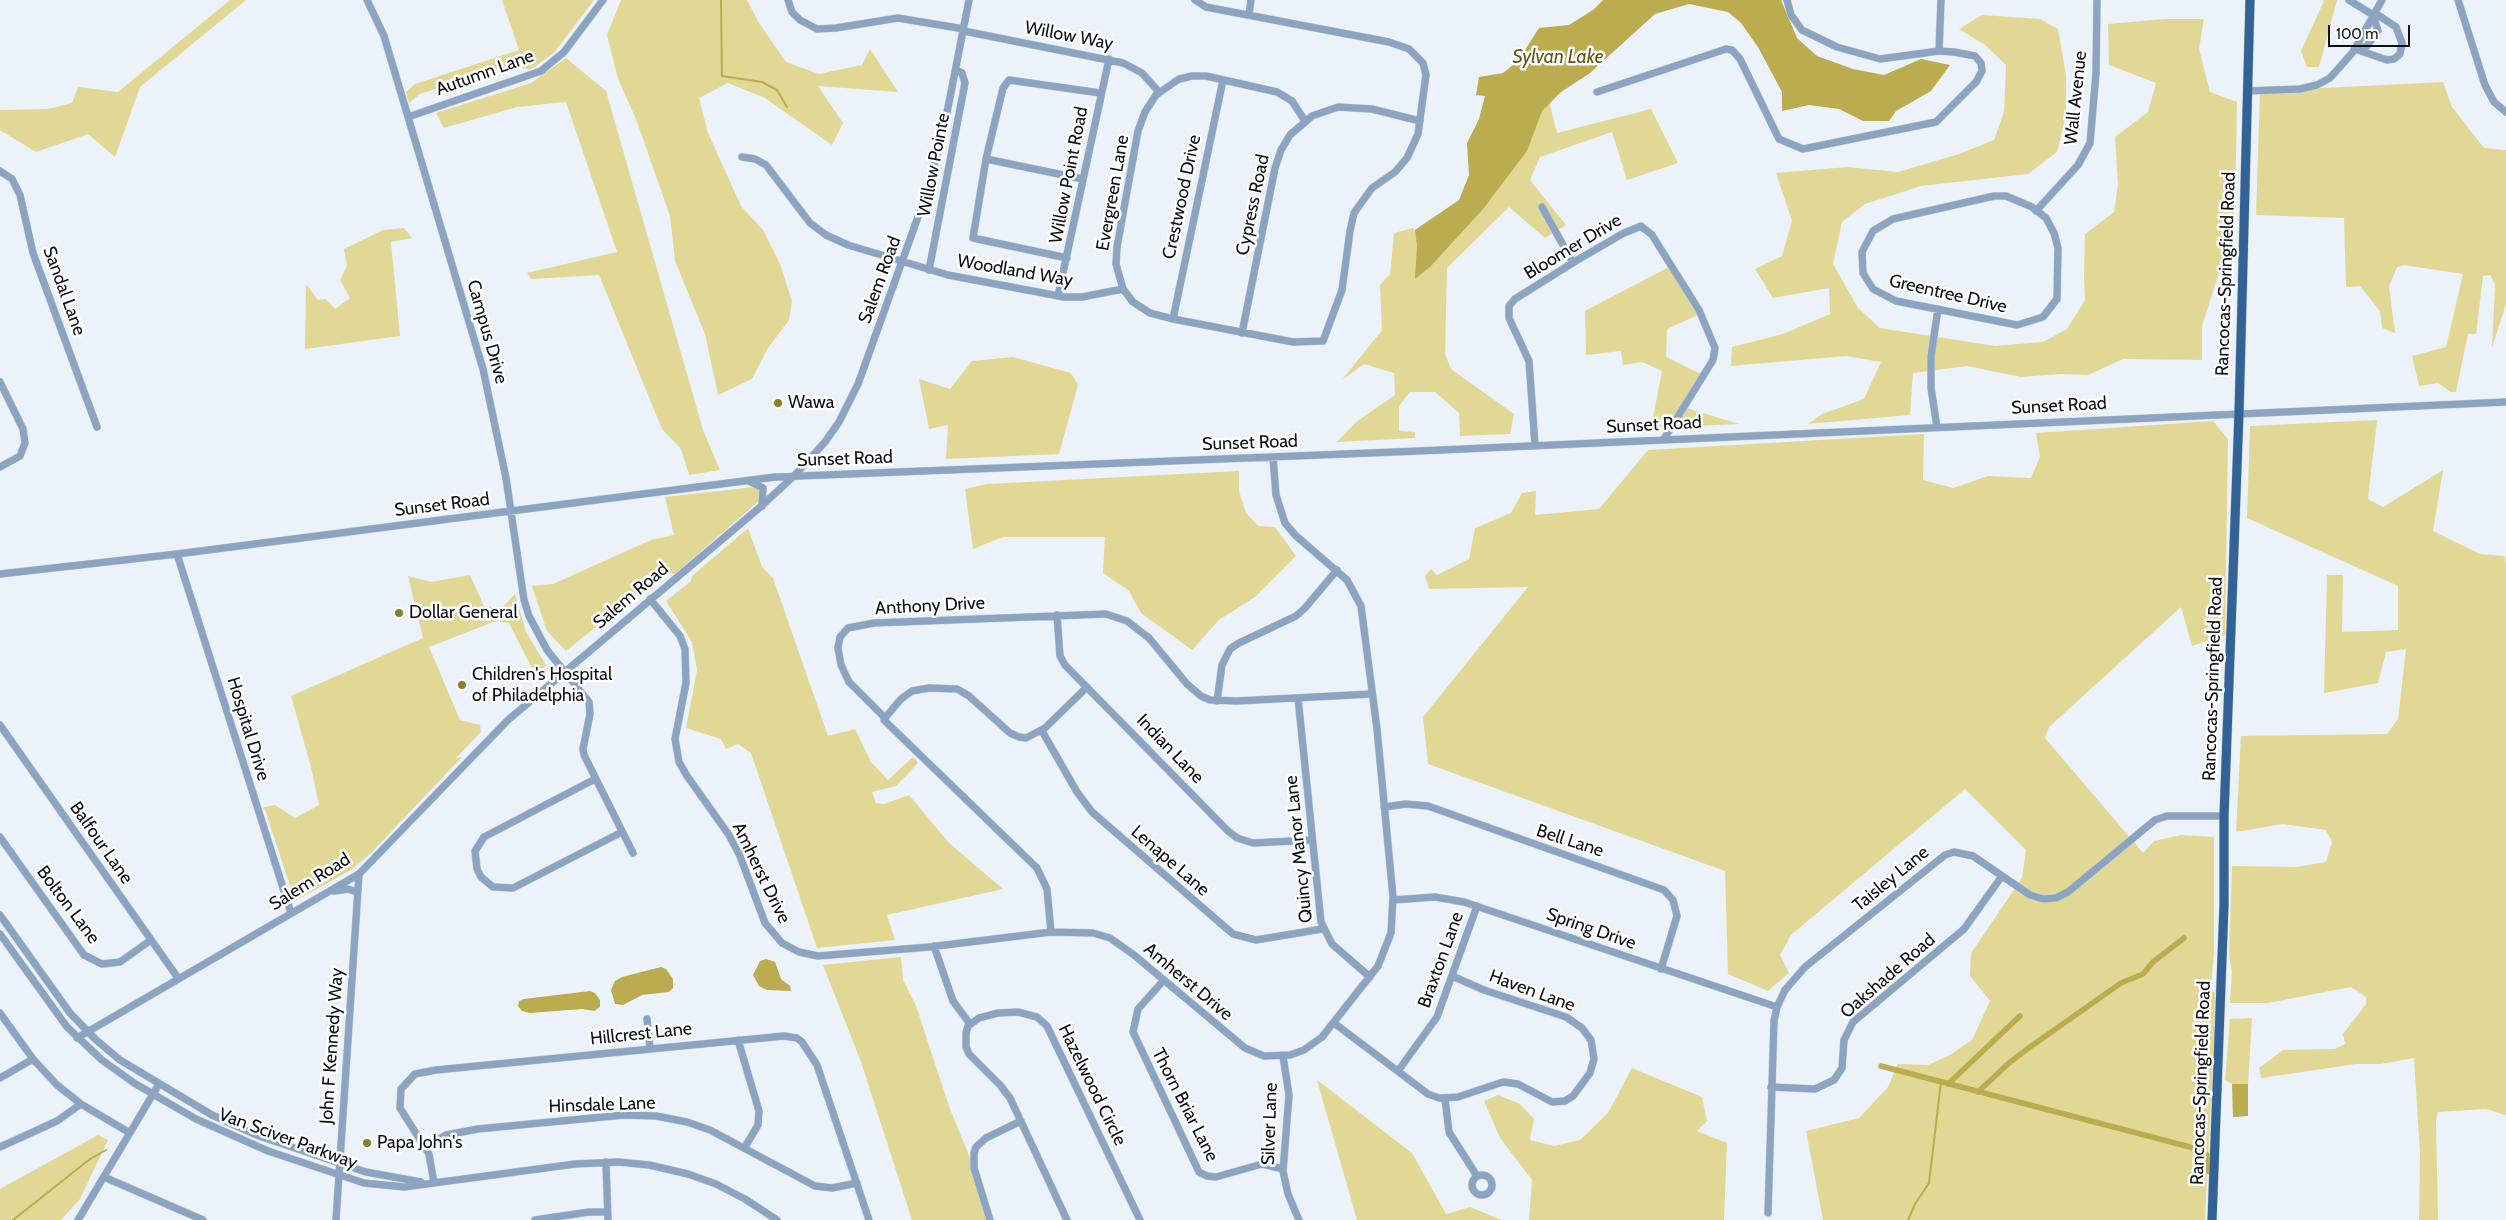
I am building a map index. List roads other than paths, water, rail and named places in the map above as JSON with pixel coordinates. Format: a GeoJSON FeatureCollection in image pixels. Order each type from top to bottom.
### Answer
{"type":"FeatureCollection","features":[{"type":"Feature","properties":{"kind":"main road","name":"Rancocas-Springfield Road"},"geometry":{"type":"LineString","coordinates":[[2212,1220],[2224,906],[2224,816],[2239,413],[2250,0]]}},
{"type":"Feature","properties":{"kind":"street","name":"Campus Drive"},"geometry":{"type":"LineString","coordinates":[[367,0],[384,36],[483,369],[501,451],[520,583],[529,616],[547,650],[589,702],[590,714],[583,749],[595,779],[633,854]]}},
{"type":"Feature","properties":{"kind":"street","name":"Autumn Lane"},"geometry":{"type":"LineString","coordinates":[[408,117],[541,71],[564,52],[603,0]]}},
{"type":"Feature","properties":{"kind":"street","name":"Willow Way"},"geometry":{"type":"LineString","coordinates":[[788,0],[792,12],[800,20],[817,28],[836,28],[898,18],[964,30],[1127,64],[1138,71],[1159,92]]}},
{"type":"Feature","properties":{"kind":"street","name":"Salem Road"},"geometry":{"type":"LineString","coordinates":[[77,1038],[87,1030],[359,874],[487,740],[563,672],[762,506],[794,476],[832,434],[851,401],[931,180],[956,70],[969,0]]}},
{"type":"Feature","properties":{"kind":"street"},"geometry":{"type":"LineString","coordinates":[[1195,0],[1206,8],[1249,14],[1396,44],[1414,53],[1423,63],[1425,70],[1425,88],[1420,121]]}},
{"type":"Feature","properties":{"kind":"street"},"geometry":{"type":"LineString","coordinates":[[1249,14],[1251,0]]}},
{"type":"Feature","properties":{"kind":"street"},"geometry":{"type":"LineString","coordinates":[[1598,92],[1726,49],[1732,50],[1740,59],[1779,139],[1807,148],[1924,126],[1941,118],[1976,82],[1982,67],[1975,56],[1939,51],[1880,60],[1848,51],[1819,40],[1802,30],[1791,15],[1787,0]]}},
{"type":"Feature","properties":{"kind":"street"},"geometry":{"type":"LineString","coordinates":[[1939,51],[1941,0]]}},
{"type":"Feature","properties":{"kind":"street","name":"Wall Avenue"},"geometry":{"type":"LineString","coordinates":[[2036,211],[2078,165],[2090,143],[2096,73],[2097,0]]}},
{"type":"Feature","properties":{"kind":"street"},"geometry":{"type":"LineString","coordinates":[[2349,0],[2396,27],[2402,43],[2400,54],[2394,59],[2387,60],[2355,49]]}},
{"type":"Feature","properties":{"kind":"street"},"geometry":{"type":"LineString","coordinates":[[2247,91],[2300,90],[2317,85],[2341,68],[2355,49],[2382,0]]}},
{"type":"Feature","properties":{"kind":"street"},"geometry":{"type":"LineString","coordinates":[[2458,0],[2485,85],[2494,102],[2506,112]]}},
{"type":"Feature","properties":{"kind":"street","name":"Willow Point Road"},"geometry":{"type":"LineString","coordinates":[[1058,296],[1100,93],[1109,59]]}},
{"type":"Feature","properties":{"kind":"street","name":"Willow Pointe"},"geometry":{"type":"LineString","coordinates":[[929,270],[965,83],[962,73],[956,70]]}},
{"type":"Feature","properties":{"kind":"street","name":"Evergreen Lane"},"geometry":{"type":"LineString","coordinates":[[1305,121],[1292,101],[1277,92],[1223,80],[1199,76],[1185,77],[1172,82],[1159,92],[1148,106],[1140,124],[1119,227],[1116,258],[1123,289],[1141,309],[1173,319],[1293,342],[1321,342],[1325,340],[1341,295],[1350,231],[1355,211],[1372,188],[1395,172],[1409,156],[1415,143],[1420,121]]}},
{"type":"Feature","properties":{"kind":"street"},"geometry":{"type":"LineString","coordinates":[[1067,258],[973,238],[986,159],[1003,88],[1008,80],[1100,93]]}},
{"type":"Feature","properties":{"kind":"street","name":"Crestwood Drive"},"geometry":{"type":"LineString","coordinates":[[1173,319],[1223,80]]}},
{"type":"Feature","properties":{"kind":"street","name":"Cypress Road"},"geometry":{"type":"LineString","coordinates":[[1242,332],[1276,162],[1286,140],[1305,121],[1330,108],[1355,107],[1420,121]]}},
{"type":"Feature","properties":{"kind":"street","name":"Woodland Way"},"geometry":{"type":"LineString","coordinates":[[742,157],[755,159],[766,165],[806,218],[826,235],[868,252],[929,270],[1058,296],[1082,297],[1123,289]]}},
{"type":"Feature","properties":{"kind":"street"},"geometry":{"type":"LineString","coordinates":[[986,159],[1083,178]]}},
{"type":"Feature","properties":{"kind":"street","name":"Sandal Lane"},"geometry":{"type":"LineString","coordinates":[[0,171],[12,180],[20,195],[33,253],[97,427]]}},
{"type":"Feature","properties":{"kind":"street","name":"Greentree Drive"},"geometry":{"type":"LineString","coordinates":[[1994,196],[2006,196],[2036,211],[2050,225],[2058,248],[2057,299],[2048,312],[2037,320],[2017,326],[1896,301],[1874,289],[1862,273],[1862,252],[1874,231],[1894,219],[1994,196]]}},
{"type":"Feature","properties":{"kind":"street"},"geometry":{"type":"LineString","coordinates":[[1542,207],[1573,262]]}},
{"type":"Feature","properties":{"kind":"street","name":"Bloomer Drive"},"geometry":{"type":"LineString","coordinates":[[1536,445],[1529,361],[1509,318],[1508,309],[1515,299],[1573,262],[1641,226],[1652,235],[1699,310],[1714,343],[1713,360],[1664,439]]}},
{"type":"Feature","properties":{"kind":"street"},"geometry":{"type":"LineString","coordinates":[[1936,427],[1931,388],[1931,356],[1938,309]]}},
{"type":"Feature","properties":{"kind":"street"},"geometry":{"type":"LineString","coordinates":[[0,382],[23,429],[25,443],[23,450],[14,461],[0,467]]}},
{"type":"Feature","properties":{"kind":"street","name":"Sunset Road"},"geometry":{"type":"LineString","coordinates":[[0,574],[177,554],[746,480],[794,476],[1274,457],[2506,402]]}},
{"type":"Feature","properties":{"kind":"street","name":"Amherst Drive"},"geometry":{"type":"LineString","coordinates":[[650,599],[680,636],[685,649],[686,683],[675,739],[677,756],[687,776],[735,846],[762,918],[768,928],[782,943],[812,956],[934,946],[1051,932],[1089,932],[1106,937],[1124,947],[1245,1048],[1264,1056],[1283,1056],[1308,1047],[1334,1023],[1370,977],[1382,958],[1389,941],[1393,924],[1393,900],[1361,606],[1352,586],[1337,570],[1299,539],[1285,523],[1279,511],[1275,492],[1274,457]]}},
{"type":"Feature","properties":{"kind":"street"},"geometry":{"type":"LineString","coordinates":[[746,480],[755,482],[763,488],[762,506]]}},
{"type":"Feature","properties":{"kind":"street","name":"Hospital Drive"},"geometry":{"type":"LineString","coordinates":[[177,554],[290,913]]}},
{"type":"Feature","properties":{"kind":"street"},"geometry":{"type":"LineString","coordinates":[[1216,700],[1222,665],[1230,649],[1296,616],[1337,570]]}},
{"type":"Feature","properties":{"kind":"street","name":"Anthony Drive"},"geometry":{"type":"LineString","coordinates":[[1051,932],[1047,889],[1040,872],[993,823],[884,720],[885,718],[857,691],[845,676],[838,648],[840,637],[848,628],[874,623],[1106,614],[1127,621],[1149,638],[1196,693],[1205,698],[1216,700],[1372,694]]}},
{"type":"Feature","properties":{"kind":"street","name":"Indian Lane"},"geometry":{"type":"LineString","coordinates":[[1057,615],[1062,661],[1237,838],[1253,843],[1312,840]]}},
{"type":"Feature","properties":{"kind":"street"},"geometry":{"type":"LineString","coordinates":[[885,718],[901,699],[912,691],[947,688],[965,693],[1015,736],[1026,738],[1042,731],[1086,687]]}},
{"type":"Feature","properties":{"kind":"street","name":"Quincy Manor Lane"},"geometry":{"type":"LineString","coordinates":[[1298,698],[1322,929],[1334,947],[1370,977]]}},
{"type":"Feature","properties":{"kind":"street","name":"Balfour Lane"},"geometry":{"type":"LineString","coordinates":[[0,725],[178,978]]}},
{"type":"Feature","properties":{"kind":"street","name":"Lenape Lane"},"geometry":{"type":"LineString","coordinates":[[1042,731],[1079,796],[1092,812],[1233,934],[1256,940],[1322,929]]}},
{"type":"Feature","properties":{"kind":"street"},"geometry":{"type":"LineString","coordinates":[[595,779],[484,837],[475,851],[477,869],[481,877],[493,887],[513,888],[622,832]]}},
{"type":"Feature","properties":{"kind":"street","name":"Bell Lane"},"geometry":{"type":"LineString","coordinates":[[1384,807],[1406,804],[1428,806],[1664,890],[1673,900],[1677,916],[1661,969]]}},
{"type":"Feature","properties":{"kind":"street","name":"Taisley Lane"},"geometry":{"type":"LineString","coordinates":[[1768,1213],[1772,1034],[1777,1007],[1785,990],[1805,967],[1945,855],[1954,852],[1973,856],[2030,895],[2043,899],[2056,898],[2068,892],[2156,820],[2167,816],[2224,816]]}},
{"type":"Feature","properties":{"kind":"street","name":"Bolton Lane"},"geometry":{"type":"LineString","coordinates":[[0,837],[84,955],[102,964],[120,962],[151,940]]}},
{"type":"Feature","properties":{"kind":"street","name":"John F Kennedy Way"},"geometry":{"type":"LineString","coordinates":[[336,1220],[356,892],[359,874]]}},
{"type":"Feature","properties":{"kind":"street","name":"Oakshade Road"},"geometry":{"type":"LineString","coordinates":[[1771,1087],[1815,1088],[1834,1080],[1842,1068],[1844,1040],[1853,1022],[1964,929],[2002,876]]}},
{"type":"Feature","properties":{"kind":"street"},"geometry":{"type":"LineString","coordinates":[[320,897],[348,888],[356,892]]}},
{"type":"Feature","properties":{"kind":"street","name":"Spring Drive"},"geometry":{"type":"LineString","coordinates":[[1393,900],[1436,897],[1458,900],[1777,1007]]}},
{"type":"Feature","properties":{"kind":"street","name":"Braxton Lane"},"geometry":{"type":"LineString","coordinates":[[1398,1071],[1435,1020],[1477,906]]}},
{"type":"Feature","properties":{"kind":"street","name":"Van Sciver Parkway"},"geometry":{"type":"LineString","coordinates":[[0,915],[60,999],[87,1030],[120,1060],[233,1125],[339,1163],[385,1177],[434,1183]]}},
{"type":"Feature","properties":{"kind":"street","name":"Van Sciver Parkway"},"geometry":{"type":"LineString","coordinates":[[0,934],[58,1015],[77,1038],[102,1060],[152,1094],[203,1123],[242,1141],[339,1175],[364,1182],[394,1186],[434,1183],[530,1169],[606,1162],[650,1165],[702,1178],[745,1199],[777,1220]]}},
{"type":"Feature","properties":{"kind":"street"},"geometry":{"type":"LineString","coordinates":[[934,946],[953,1002],[970,1024],[965,1040],[968,1054],[1006,1091],[1066,1220]]}},
{"type":"Feature","properties":{"kind":"street","name":"Haven Lane"},"geometry":{"type":"LineString","coordinates":[[1445,1099],[1503,1082],[1518,1084],[1548,1100],[1565,1101],[1580,1089],[1590,1072],[1594,1059],[1591,1040],[1575,1022],[1452,976]]}},
{"type":"Feature","properties":{"kind":"street","name":"Thorn Briar Lane"},"geometry":{"type":"LineString","coordinates":[[1164,980],[1138,1009],[1133,1032],[1199,1172],[1207,1176],[1216,1177],[1262,1164],[1283,1169]]}},
{"type":"Feature","properties":{"kind":"street","name":"Hazelwood Circle"},"geometry":{"type":"LineString","coordinates":[[970,1024],[985,1016],[1018,1012],[1037,1017],[1047,1026],[1140,1220]]}},
{"type":"Feature","properties":{"kind":"street"},"geometry":{"type":"LineString","coordinates":[[0,1014],[33,1059],[57,1085],[81,1104],[130,1134]]}},
{"type":"Feature","properties":{"kind":"street"},"geometry":{"type":"LineString","coordinates":[[647,1019],[650,1048]]}},
{"type":"Feature","properties":{"kind":"street"},"geometry":{"type":"LineString","coordinates":[[1334,1023],[1428,1094],[1445,1099],[1449,1132],[1478,1176]]}},
{"type":"Feature","properties":{"kind":"street","name":"Hillcrest Lane"},"geometry":{"type":"LineString","coordinates":[[434,1183],[429,1154],[400,1108],[401,1089],[404,1083],[415,1074],[436,1070],[784,1036],[797,1038],[807,1047],[820,1072],[868,1220]]}},
{"type":"Feature","properties":{"kind":"street"},"geometry":{"type":"LineString","coordinates":[[738,1040],[759,1111],[758,1125],[745,1147]]}},
{"type":"Feature","properties":{"kind":"street","name":"Silver Lane"},"geometry":{"type":"LineString","coordinates":[[1283,1056],[1289,1100],[1283,1169],[1288,1194],[1299,1220]]}},
{"type":"Feature","properties":{"kind":"street"},"geometry":{"type":"LineString","coordinates":[[0,1078],[33,1059]]}},
{"type":"Feature","properties":{"kind":"street"},"geometry":{"type":"LineString","coordinates":[[78,1220],[159,1084]]}},
{"type":"Feature","properties":{"kind":"street"},"geometry":{"type":"LineString","coordinates":[[0,1147],[57,1121],[81,1104]]}},
{"type":"Feature","properties":{"kind":"street","name":"Hinsdale Lane"},"geometry":{"type":"LineString","coordinates":[[425,1146],[446,1135],[472,1130],[640,1115],[687,1122],[745,1147],[815,1186],[832,1188],[856,1183]]}},
{"type":"Feature","properties":{"kind":"street"},"geometry":{"type":"LineString","coordinates":[[990,1220],[974,1168],[976,1147],[986,1138],[1021,1121]]}},
{"type":"Feature","properties":{"kind":"street"},"geometry":{"type":"LineString","coordinates":[[606,1162],[608,1220]]}},
{"type":"Feature","properties":{"kind":"street"},"geometry":{"type":"LineString","coordinates":[[104,1177],[203,1220]]}},
{"type":"Feature","properties":{"kind":"street"},"geometry":{"type":"LineString","coordinates":[[535,1220],[589,1212],[607,1212]]}},
{"type":"Feature","properties":{"kind":"water","name":"Sylvan Lake"},"geometry":{"type":"Polygon","coordinates":[[[1603,0],[1781,0],[1797,38],[1817,56],[1853,69],[1884,75],[1921,59],[1950,65],[1931,91],[1896,111],[1889,121],[1863,121],[1839,109],[1809,105],[1782,111],[1782,92],[1758,47],[1741,23],[1728,12],[1689,4],[1655,14],[1590,73],[1561,92],[1542,111],[1527,151],[1483,209],[1431,266],[1415,279],[1417,245],[1415,230],[1459,200],[1469,175],[1467,143],[1479,119],[1485,96],[1476,95],[1479,77],[1503,73],[1518,61],[1539,28],[1569,25],[1593,10],[1603,0]]]}},
{"type":"Feature","properties":{"kind":"water"},"geometry":{"type":"Polygon","coordinates":[[[766,959],[775,962],[781,979],[790,986],[791,991],[767,990],[759,986],[753,975],[760,961],[766,959]]]}},
{"type":"Feature","properties":{"kind":"water"},"geometry":{"type":"Polygon","coordinates":[[[661,967],[666,969],[673,979],[673,988],[669,992],[642,995],[623,1005],[615,1004],[611,990],[615,981],[622,977],[661,967]]]}},
{"type":"Feature","properties":{"kind":"water"},"geometry":{"type":"Polygon","coordinates":[[[590,991],[595,993],[600,1000],[600,1007],[594,1011],[582,1009],[530,1013],[522,1011],[518,1006],[519,1001],[524,999],[590,991]]]}},
{"type":"Feature","properties":{"kind":"water"},"geometry":{"type":"Polygon","coordinates":[[[2232,1084],[2248,1084],[2248,1116],[2233,1117],[2232,1084]]]}},
{"type":"Feature","properties":{"kind":"waterway"},"geometry":{"type":"LineString","coordinates":[[721,0],[722,76],[762,82],[777,90],[787,107]]}},
{"type":"Feature","properties":{"kind":"waterway"},"geometry":{"type":"LineString","coordinates":[[1978,1092],[2009,1063],[2030,1047],[2121,983],[2143,974],[2153,962],[2184,938]]}},
{"type":"Feature","properties":{"kind":"waterway"},"geometry":{"type":"LineString","coordinates":[[1948,1084],[2020,1016]]}},
{"type":"Feature","properties":{"kind":"waterway"},"geometry":{"type":"LineString","coordinates":[[1881,1066],[2190,1147],[2207,1155],[2209,1172]]}},
{"type":"Feature","properties":{"kind":"waterway"},"geometry":{"type":"LineString","coordinates":[[1908,1220],[1915,1204],[1929,1183],[1941,1082]]}},
{"type":"Feature","properties":{"kind":"waterway"},"geometry":{"type":"LineString","coordinates":[[13,1220],[90,1159],[106,1150]]}},
{"type":"Feature","properties":{"kind":"place","name":"Wawa"},"geometry":{"type":"Point","coordinates":[778,403]}},
{"type":"Feature","properties":{"kind":"place","name":"Dollar General"},"geometry":{"type":"Point","coordinates":[399,613]}},
{"type":"Feature","properties":{"kind":"place","name":"Children's Hospital of Philadelphia"},"geometry":{"type":"Point","coordinates":[462,685]}},
{"type":"Feature","properties":{"kind":"place","name":"Papa John's"},"geometry":{"type":"Point","coordinates":[367,1143]}}]}
